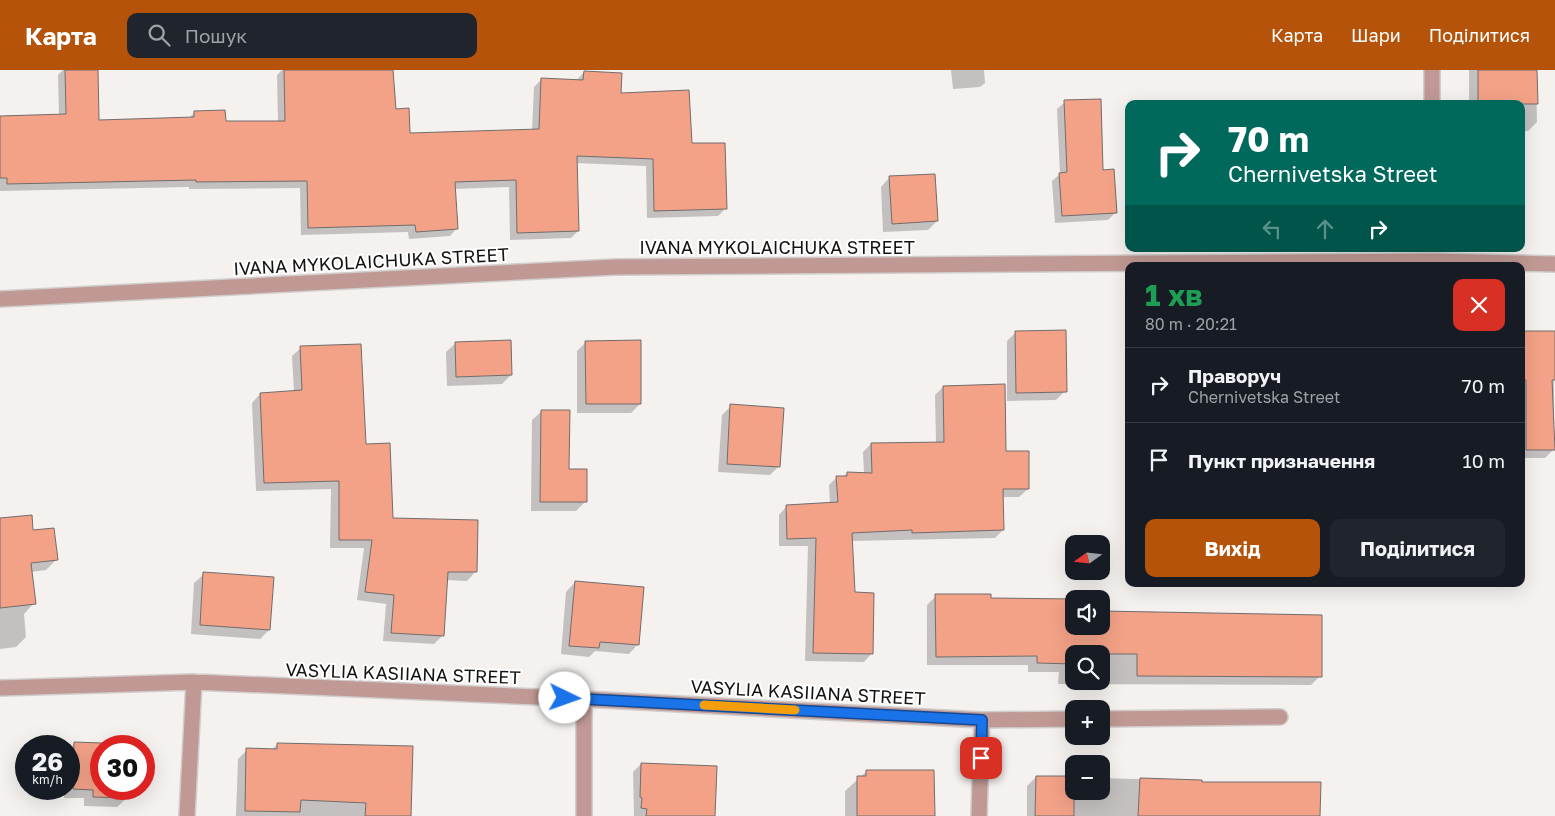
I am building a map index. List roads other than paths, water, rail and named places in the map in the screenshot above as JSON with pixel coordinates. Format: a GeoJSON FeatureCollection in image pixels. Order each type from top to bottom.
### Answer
{"type":"FeatureCollection","features":[{"type":"Feature","properties":{"kind":"street"},"geometry":{"type":"LineString","coordinates":[[1432,70],[1432,100]]}},
{"type":"Feature","properties":{"kind":"street","name":"IVANA MYKOLAICHUKA STREET"},"geometry":{"type":"LineString","coordinates":[[0,299],[616,267],[1433,255],[1555,264]]}},
{"type":"Feature","properties":{"kind":"street"},"geometry":{"type":"LineString","coordinates":[[187,816],[194,682]]}},
{"type":"Feature","properties":{"kind":"street","name":"VASYLIA KASIIANA STREET"},"geometry":{"type":"LineString","coordinates":[[0,688],[194,682],[584,699],[982,720],[1065,719]]}},
{"type":"Feature","properties":{"kind":"street"},"geometry":{"type":"LineString","coordinates":[[584,699],[584,816]]}},
{"type":"Feature","properties":{"kind":"street"},"geometry":{"type":"LineString","coordinates":[[1110,719],[1280,717]]}},
{"type":"Feature","properties":{"kind":"street"},"geometry":{"type":"LineString","coordinates":[[979,816],[982,720]]}}]}
